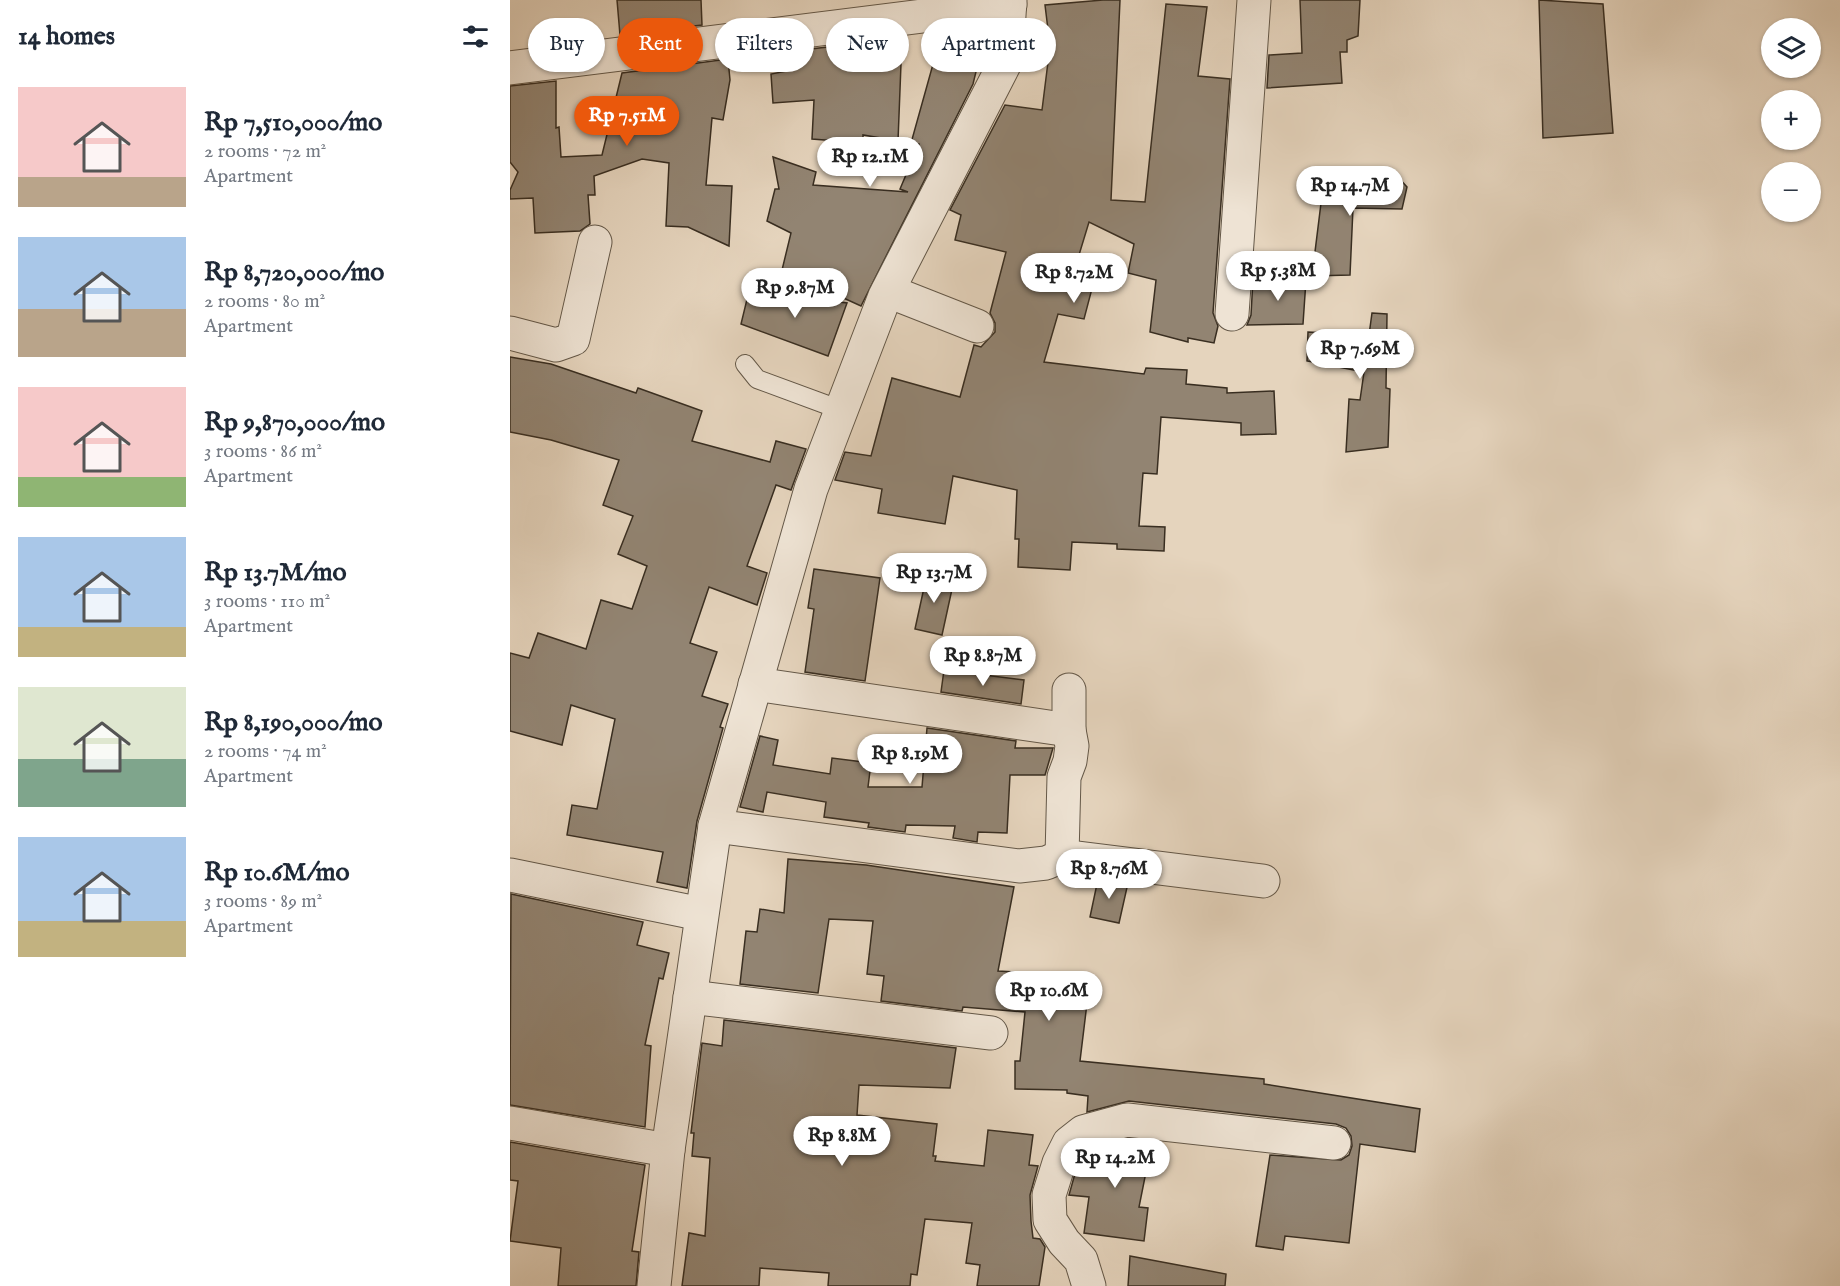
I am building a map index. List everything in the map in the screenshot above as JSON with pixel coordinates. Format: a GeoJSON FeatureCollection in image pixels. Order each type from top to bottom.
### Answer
{"type":"FeatureCollection","features":[{"type":"Feature","properties":{"kind":"street"},"geometry":{"type":"LineString","coordinates":[[1233,314],[1254,0]]}},
{"type":"Feature","properties":{"kind":"street"},"geometry":{"type":"LineString","coordinates":[[510,68],[1010,2],[1006,61],[888,291],[811,489],[715,826],[668,1150],[654,1286]]}},
{"type":"Feature","properties":{"kind":"street"},"geometry":{"type":"LineString","coordinates":[[510,333],[556,345],[573,339],[595,242]]}},
{"type":"Feature","properties":{"kind":"street"},"geometry":{"type":"LineString","coordinates":[[888,291],[977,326]]}},
{"type":"Feature","properties":{"kind":"street"},"geometry":{"type":"LineString","coordinates":[[755,684],[1069,730]]}},
{"type":"Feature","properties":{"kind":"street"},"geometry":{"type":"LineString","coordinates":[[1062,856],[1064,777],[1070,761],[1072,746],[1069,730],[1069,690]]}},
{"type":"Feature","properties":{"kind":"street"},"geometry":{"type":"LineString","coordinates":[[715,826],[1019,866],[1046,863],[1062,856],[1263,881]]}},
{"type":"Feature","properties":{"kind":"street"},"geometry":{"type":"LineString","coordinates":[[510,875],[701,914]]}},
{"type":"Feature","properties":{"kind":"street"},"geometry":{"type":"LineString","coordinates":[[690,997],[990,1033]]}},
{"type":"Feature","properties":{"kind":"street"},"geometry":{"type":"LineString","coordinates":[[1089,1286],[1081,1260],[1064,1242],[1050,1220],[1049,1204],[1049,1196],[1059,1163],[1070,1143],[1083,1132],[1128,1120],[1334,1143]]}},
{"type":"Feature","properties":{"kind":"street"},"geometry":{"type":"LineString","coordinates":[[510,1123],[668,1150]]}},
{"type":"Feature","properties":{"kind":"lane"},"geometry":{"type":"LineString","coordinates":[[745,364],[757,378],[841,410]]}},
{"type":"Feature","properties":{"kind":"building"},"geometry":{"type":"Polygon","coordinates":[[[617,0],[701,0],[702,18],[619,18],[617,0]]]}},
{"type":"Feature","properties":{"kind":"building"},"geometry":{"type":"Polygon","coordinates":[[[1120,0],[1111,200],[1145,202],[1166,4],[1207,7],[1198,76],[1230,79],[1213,313],[1218,326],[1214,343],[1188,338],[1188,342],[1150,332],[1156,280],[1128,273],[1134,244],[1089,222],[1072,278],[1094,281],[1084,319],[1058,314],[1044,362],[1144,374],[1146,368],[1187,370],[1186,384],[1227,388],[1227,393],[1274,391],[1276,434],[1241,435],[1241,423],[1161,417],[1157,474],[1143,473],[1139,526],[1165,527],[1164,551],[1117,549],[1117,544],[1072,542],[1070,570],[1018,567],[1019,539],[1015,539],[1017,490],[953,476],[945,524],[878,513],[882,489],[835,480],[845,452],[871,456],[892,378],[960,397],[974,345],[981,347],[995,332],[995,323],[990,313],[1006,252],[955,240],[961,215],[950,210],[1005,105],[1042,110],[1047,72],[1056,72],[1056,18],[1047,18],[1045,5],[1120,0]]]}},
{"type":"Feature","properties":{"kind":"building"},"geometry":{"type":"Polygon","coordinates":[[[1300,0],[1360,0],[1358,36],[1347,40],[1347,52],[1340,52],[1342,83],[1267,88],[1269,55],[1302,53],[1300,0]]]}},
{"type":"Feature","properties":{"kind":"building"},"geometry":{"type":"Polygon","coordinates":[[[1539,0],[1603,4],[1613,133],[1543,138],[1539,0]]]}},
{"type":"Feature","properties":{"kind":"building"},"geometry":{"type":"Polygon","coordinates":[[[826,47],[826,72],[901,72],[898,141],[863,135],[863,143],[812,139],[814,100],[773,103],[771,74],[814,72],[814,49],[826,47]]]}},
{"type":"Feature","properties":{"kind":"building"},"geometry":{"type":"Polygon","coordinates":[[[715,61],[715,72],[729,72],[723,120],[712,118],[706,185],[732,186],[729,246],[688,227],[666,226],[669,163],[642,159],[594,176],[595,195],[588,195],[590,224],[580,231],[535,233],[533,198],[510,199],[510,190],[518,172],[510,162],[510,86],[556,81],[556,128],[559,127],[561,157],[602,155],[622,73],[703,72],[703,62],[715,61]]]}},
{"type":"Feature","properties":{"kind":"building"},"geometry":{"type":"Polygon","coordinates":[[[931,72],[976,72],[973,84],[861,306],[782,270],[791,233],[767,221],[775,189],[779,189],[773,157],[816,172],[813,185],[908,192],[900,189],[919,144],[911,143],[931,72]]]}},
{"type":"Feature","properties":{"kind":"building"},"geometry":{"type":"Polygon","coordinates":[[[1395,174],[1407,187],[1402,209],[1353,208],[1350,275],[1312,276],[1324,179],[1395,174]]]}},
{"type":"Feature","properties":{"kind":"building"},"geometry":{"type":"Polygon","coordinates":[[[1253,279],[1306,280],[1303,324],[1247,325],[1251,315],[1253,279]]]}},
{"type":"Feature","properties":{"kind":"building"},"geometry":{"type":"Polygon","coordinates":[[[749,291],[847,303],[828,356],[741,324],[749,291]]]}},
{"type":"Feature","properties":{"kind":"building"},"geometry":{"type":"Polygon","coordinates":[[[1372,313],[1387,314],[1386,388],[1390,389],[1388,447],[1346,452],[1349,399],[1360,400],[1364,372],[1307,361],[1308,332],[1369,335],[1372,313]]]}},
{"type":"Feature","properties":{"kind":"building"},"geometry":{"type":"Polygon","coordinates":[[[510,357],[551,364],[636,393],[638,388],[702,411],[692,441],[770,462],[776,441],[806,449],[791,490],[776,485],[747,566],[767,573],[757,605],[709,587],[690,643],[717,652],[702,696],[728,704],[720,727],[723,728],[697,821],[687,888],[657,882],[663,852],[567,835],[572,805],[597,809],[615,719],[571,705],[562,745],[510,731],[510,653],[529,658],[538,633],[586,649],[601,600],[632,609],[647,566],[618,554],[633,516],[603,505],[619,460],[551,440],[510,432],[510,357]]]}},
{"type":"Feature","properties":{"kind":"building"},"geometry":{"type":"Polygon","coordinates":[[[814,569],[880,578],[865,681],[805,672],[814,609],[808,608],[814,569]]]}},
{"type":"Feature","properties":{"kind":"building"},"geometry":{"type":"Polygon","coordinates":[[[927,574],[954,580],[942,635],[915,629],[927,574]]]}},
{"type":"Feature","properties":{"kind":"building"},"geometry":{"type":"Polygon","coordinates":[[[944,670],[1024,680],[1021,704],[941,692],[944,670]]]}},
{"type":"Feature","properties":{"kind":"building"},"geometry":{"type":"Polygon","coordinates":[[[927,728],[1016,741],[1015,748],[1053,748],[1045,775],[1010,775],[1007,833],[978,832],[977,842],[953,838],[955,826],[906,825],[905,832],[868,827],[869,823],[824,817],[826,802],[767,792],[763,812],[740,807],[760,736],[778,740],[773,765],[830,774],[832,758],[871,763],[868,787],[922,787],[927,728]]]}},
{"type":"Feature","properties":{"kind":"building"},"geometry":{"type":"Polygon","coordinates":[[[788,859],[866,865],[1014,887],[998,971],[1015,972],[1014,985],[1088,995],[1080,1061],[1264,1079],[1264,1084],[1420,1109],[1415,1152],[1360,1144],[1349,1243],[1285,1236],[1283,1250],[1256,1246],[1270,1155],[1341,1160],[1349,1155],[1352,1146],[1351,1136],[1346,1128],[1336,1124],[1129,1101],[1087,1112],[1088,1096],[1067,1093],[1067,1090],[1015,1089],[1015,1061],[1020,1061],[1025,1012],[963,1007],[962,1011],[881,1001],[884,976],[867,974],[873,921],[829,919],[818,993],[740,984],[746,931],[757,932],[760,909],[784,913],[788,859]]]}},
{"type":"Feature","properties":{"kind":"building"},"geometry":{"type":"Polygon","coordinates":[[[1098,879],[1128,883],[1119,923],[1090,917],[1098,879]]]}},
{"type":"Feature","properties":{"kind":"building"},"geometry":{"type":"Polygon","coordinates":[[[511,894],[643,922],[637,945],[669,953],[663,979],[659,978],[645,1045],[651,1046],[645,1127],[510,1105],[511,894]]]}},
{"type":"Feature","properties":{"kind":"building"},"geometry":{"type":"Polygon","coordinates":[[[724,1020],[956,1048],[950,1088],[859,1085],[857,1115],[937,1124],[933,1156],[936,1156],[935,1161],[984,1166],[988,1130],[1033,1135],[1029,1165],[1038,1166],[1030,1195],[1031,1221],[1033,1238],[1040,1239],[1045,1247],[1039,1286],[977,1286],[980,1265],[966,1263],[972,1223],[925,1219],[917,1275],[911,1274],[910,1286],[828,1286],[829,1273],[760,1268],[759,1286],[682,1286],[689,1233],[705,1236],[710,1158],[692,1156],[694,1133],[691,1133],[702,1043],[722,1046],[724,1020]]]}},
{"type":"Feature","properties":{"kind":"building"},"geometry":{"type":"Polygon","coordinates":[[[1128,1139],[1152,1142],[1139,1207],[1148,1208],[1144,1241],[1084,1233],[1089,1197],[1069,1195],[1076,1170],[1082,1170],[1083,1157],[1092,1149],[1128,1139]]]}},
{"type":"Feature","properties":{"kind":"building"},"geometry":{"type":"Polygon","coordinates":[[[510,1142],[645,1165],[632,1251],[639,1252],[636,1286],[558,1286],[561,1248],[510,1241],[518,1181],[510,1180],[510,1142]]]}},
{"type":"Feature","properties":{"kind":"building"},"geometry":{"type":"Polygon","coordinates":[[[1130,1256],[1226,1274],[1225,1286],[1128,1286],[1130,1256]]]}}]}
